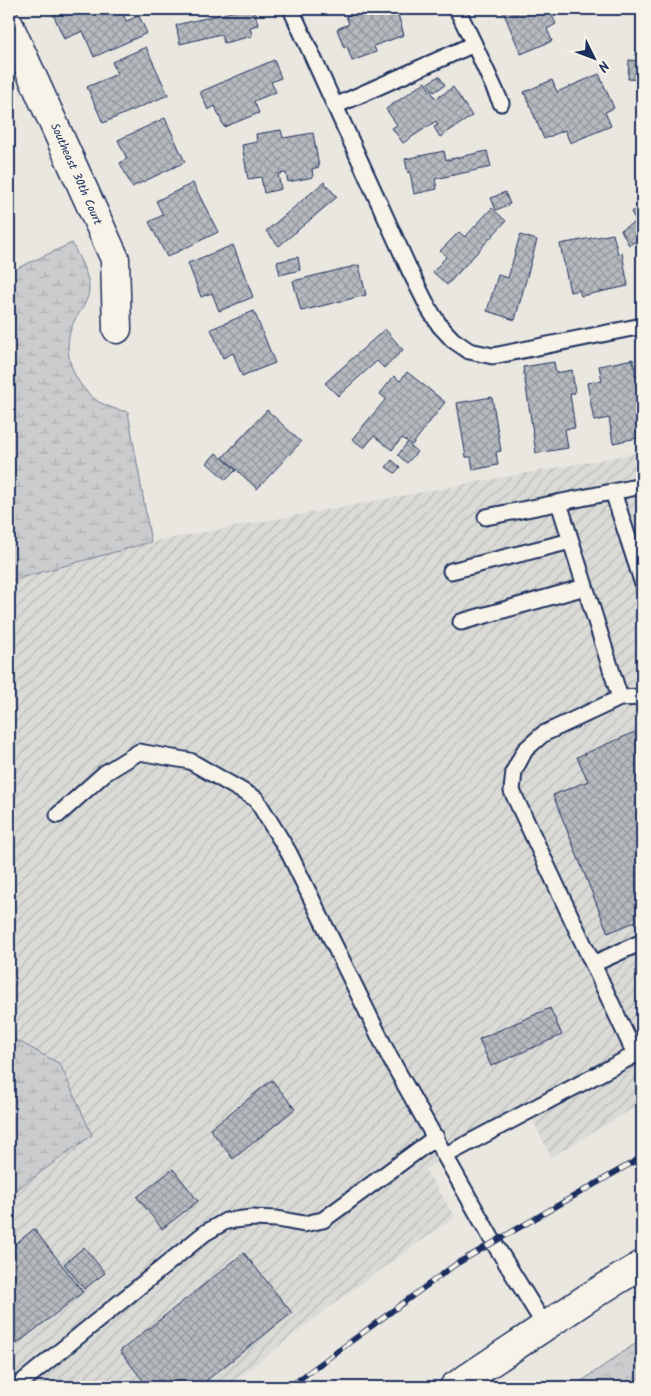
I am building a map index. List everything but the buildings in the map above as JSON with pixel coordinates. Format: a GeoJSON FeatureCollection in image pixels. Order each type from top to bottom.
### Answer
{"type":"FeatureCollection","features":[{"type":"Feature","properties":{"kind":"street","name":"Southeast 30th Court"},"geometry":{"type":"LineString","coordinates":[[9,25],[115,260],[117,328]]}},
{"type":"Feature","properties":{"kind":"street"},"geometry":{"type":"LineString","coordinates":[[454,1387],[642,1264]]}},
{"type":"Feature","properties":{"kind":"lane"},"geometry":{"type":"LineString","coordinates":[[290,9],[410,271],[429,309],[440,326],[453,340],[469,351],[493,356],[642,326]]}},
{"type":"Feature","properties":{"kind":"lane"},"geometry":{"type":"LineString","coordinates":[[457,9],[501,103]]}},
{"type":"Feature","properties":{"kind":"lane"},"geometry":{"type":"LineString","coordinates":[[335,106],[474,44]]}},
{"type":"Feature","properties":{"kind":"lane"},"geometry":{"type":"LineString","coordinates":[[486,518],[642,486]]}},
{"type":"Feature","properties":{"kind":"lane"},"geometry":{"type":"LineString","coordinates":[[613,492],[642,581]]}},
{"type":"Feature","properties":{"kind":"lane"},"geometry":{"type":"LineString","coordinates":[[559,503],[620,698]]}},
{"type":"Feature","properties":{"kind":"lane"},"geometry":{"type":"LineString","coordinates":[[451,571],[571,541]]}},
{"type":"Feature","properties":{"kind":"lane"},"geometry":{"type":"LineString","coordinates":[[461,622],[585,587]]}},
{"type":"Feature","properties":{"kind":"lane"},"geometry":{"type":"LineString","coordinates":[[446,1155],[639,1052],[593,964],[512,791],[514,771],[525,750],[542,734],[620,698],[642,697]]}},
{"type":"Feature","properties":{"kind":"lane"},"geometry":{"type":"LineString","coordinates":[[58,815],[105,773],[139,752],[190,761],[256,799],[290,853],[390,1058],[494,1243],[545,1326]]}},
{"type":"Feature","properties":{"kind":"lane"},"geometry":{"type":"LineString","coordinates":[[593,964],[642,942]]}},
{"type":"Feature","properties":{"kind":"lane"},"geometry":{"type":"LineString","coordinates":[[16,1387],[205,1233],[226,1221],[252,1218],[277,1219],[304,1224],[323,1220],[436,1138]]}},
{"type":"Feature","properties":{"kind":"shaded area"},"geometry":{"type":"Polygon","coordinates":[[[642,452],[642,1103],[551,1157],[528,1110],[425,1169],[455,1217],[341,1298],[226,1387],[9,1387],[9,1195],[92,1135],[60,1064],[9,1036],[9,581],[151,542],[642,452]]]}},
{"type":"Feature","properties":{"kind":"green space"},"geometry":{"type":"Polygon","coordinates":[[[72,243],[86,272],[89,290],[86,301],[70,332],[68,352],[70,362],[78,380],[91,396],[99,402],[128,412],[151,542],[9,581],[9,272],[72,243]]]}},
{"type":"Feature","properties":{"kind":"green space"},"geometry":{"type":"Polygon","coordinates":[[[9,1036],[60,1064],[92,1135],[9,1195],[9,1036]]]}},
{"type":"Feature","properties":{"kind":"green space"},"geometry":{"type":"Polygon","coordinates":[[[642,1339],[642,1387],[573,1387],[642,1339]]]}},
{"type":"Feature","properties":{"kind":"railway"},"geometry":{"type":"LineString","coordinates":[[289,1387],[456,1264],[642,1157]]}}]}
